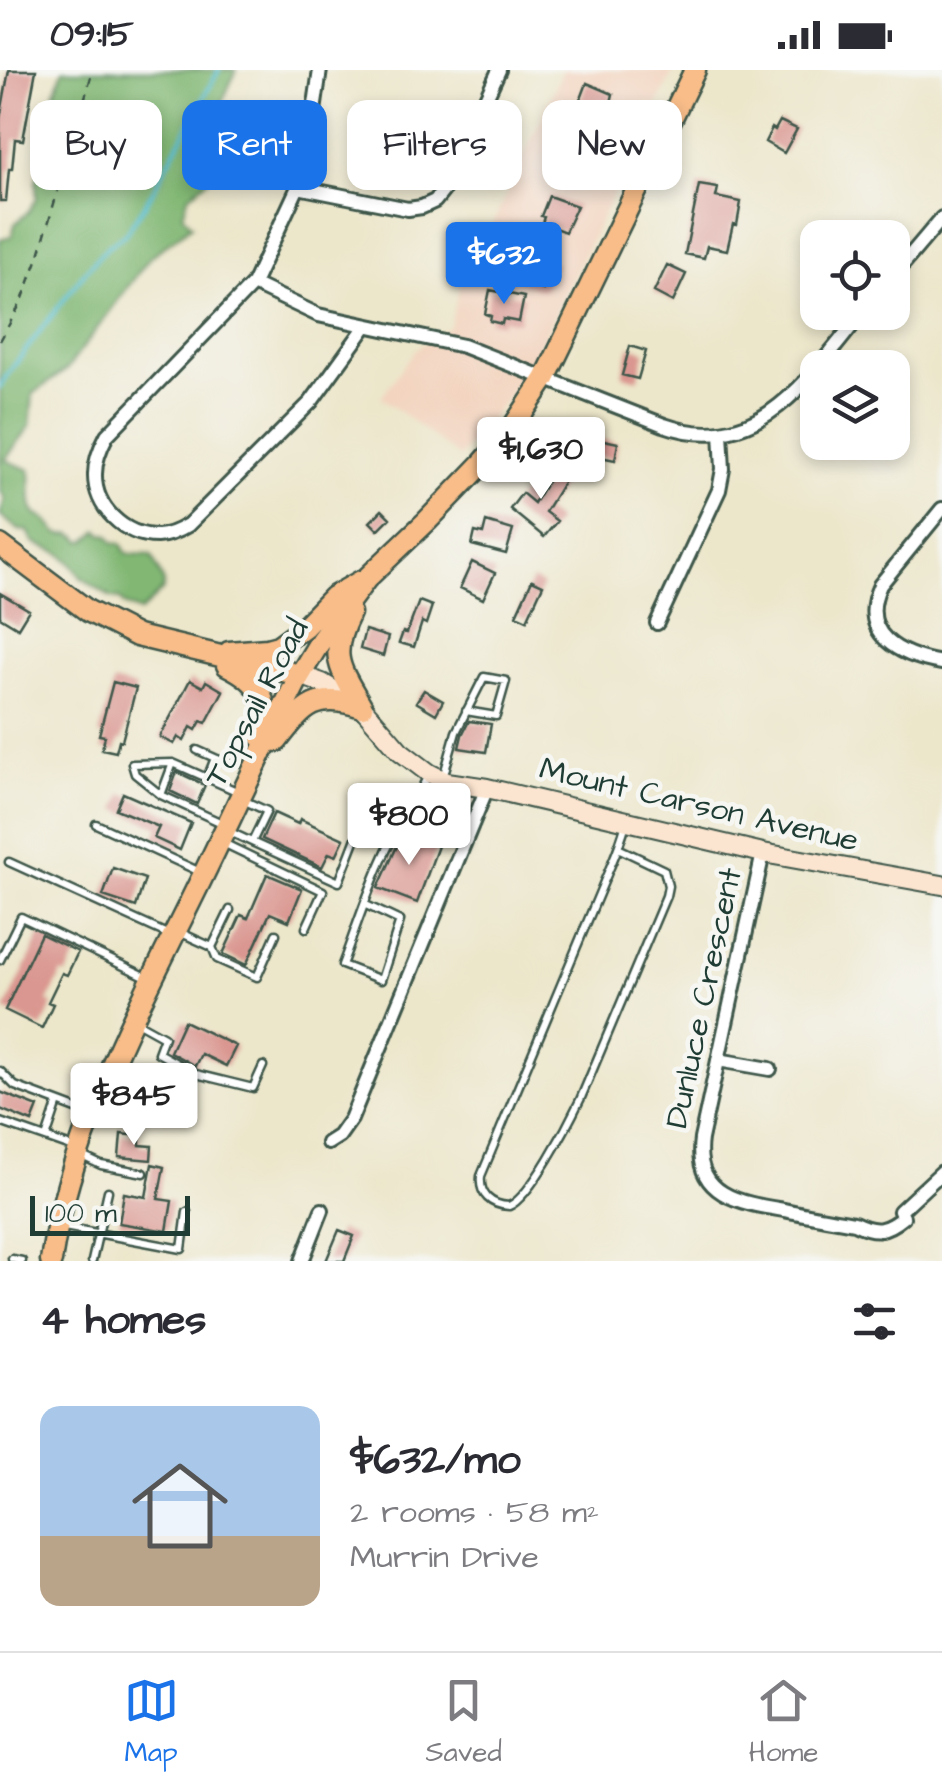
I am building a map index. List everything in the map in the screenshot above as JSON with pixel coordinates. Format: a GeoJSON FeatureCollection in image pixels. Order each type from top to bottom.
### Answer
{"type":"FeatureCollection","features":[{"type":"Feature","properties":{"kind":"main road","name":"Topsail Road"},"geometry":{"type":"LineString","coordinates":[[51,1261],[78,1152],[92,1115],[300,675],[366,579],[482,464],[545,379],[695,70]]}},
{"type":"Feature","properties":{"kind":"main road"},"geometry":{"type":"LineString","coordinates":[[0,545],[88,612],[137,636],[300,675]]}},
{"type":"Feature","properties":{"kind":"main road"},"geometry":{"type":"LineString","coordinates":[[202,653],[278,646],[304,627],[333,597],[366,579]]}},
{"type":"Feature","properties":{"kind":"main road"},"geometry":{"type":"LineString","coordinates":[[362,708],[337,658],[342,628],[366,579]]}},
{"type":"Feature","properties":{"kind":"main road"},"geometry":{"type":"LineString","coordinates":[[202,653],[250,678],[264,700],[265,719],[254,769]]}},
{"type":"Feature","properties":{"kind":"main road","name":"Mount Carson Avenue"},"geometry":{"type":"LineString","coordinates":[[300,675],[362,708],[400,751],[436,776],[763,853],[942,885]]}},
{"type":"Feature","properties":{"kind":"main road"},"geometry":{"type":"LineString","coordinates":[[254,769],[294,719],[311,705],[329,700],[362,708]]}},
{"type":"Feature","properties":{"kind":"street"},"geometry":{"type":"LineString","coordinates":[[316,100],[320,70]]}},
{"type":"Feature","properties":{"kind":"street"},"geometry":{"type":"LineString","coordinates":[[313,190],[408,209],[435,201],[499,70]]}},
{"type":"Feature","properties":{"kind":"street"},"geometry":{"type":"LineString","coordinates":[[297,190],[253,284],[107,436],[97,454],[94,476],[106,509],[124,526],[155,536],[178,531],[196,519],[310,402],[366,326]]}},
{"type":"Feature","properties":{"kind":"street"},"geometry":{"type":"LineString","coordinates":[[910,256],[942,218]]}},
{"type":"Feature","properties":{"kind":"street"},"geometry":{"type":"LineString","coordinates":[[253,284],[318,315],[463,346],[692,432],[722,432],[752,424],[781,406],[848,330]]}},
{"type":"Feature","properties":{"kind":"street"},"geometry":{"type":"LineString","coordinates":[[657,622],[719,490],[722,432]]}},
{"type":"Feature","properties":{"kind":"street"},"geometry":{"type":"LineString","coordinates":[[942,508],[880,585],[874,598],[874,612],[878,630],[898,650],[942,663]]}},
{"type":"Feature","properties":{"kind":"street"},"geometry":{"type":"LineString","coordinates":[[328,1144],[351,1119],[487,788]]}},
{"type":"Feature","properties":{"kind":"street","name":"Dunluce Crescent"},"geometry":{"type":"LineString","coordinates":[[763,853],[700,1138],[700,1153],[710,1182],[725,1196],[745,1204],[876,1230],[903,1217],[900,1211],[942,1172]]}},
{"type":"Feature","properties":{"kind":"street"},"geometry":{"type":"LineString","coordinates":[[718,1060],[770,1069]]}},
{"type":"Feature","properties":{"kind":"street"},"geometry":{"type":"LineString","coordinates":[[302,1261],[322,1210]]}},
{"type":"Feature","properties":{"kind":"lane"},"geometry":{"type":"LineString","coordinates":[[366,905],[400,921],[381,980],[342,965],[396,828],[436,776],[456,732],[466,712],[484,677],[506,681],[496,716],[466,712]]}},
{"type":"Feature","properties":{"kind":"lane"},"geometry":{"type":"LineString","coordinates":[[198,750],[230,764]]}},
{"type":"Feature","properties":{"kind":"lane"},"geometry":{"type":"LineString","coordinates":[[207,778],[215,758]]}},
{"type":"Feature","properties":{"kind":"lane"},"geometry":{"type":"LineString","coordinates":[[161,795],[173,763]]}},
{"type":"Feature","properties":{"kind":"lane"},"geometry":{"type":"LineString","coordinates":[[252,842],[267,811],[173,763],[132,764],[135,774],[161,795],[323,891],[306,928]]}},
{"type":"Feature","properties":{"kind":"lane"},"geometry":{"type":"LineString","coordinates":[[409,811],[450,828]]}},
{"type":"Feature","properties":{"kind":"lane"},"geometry":{"type":"LineString","coordinates":[[618,848],[664,870],[666,896],[563,1133],[522,1198],[509,1206],[494,1203],[482,1191],[481,1176],[626,821]]}},
{"type":"Feature","properties":{"kind":"lane"},"geometry":{"type":"LineString","coordinates":[[96,824],[204,874]]}},
{"type":"Feature","properties":{"kind":"lane"},"geometry":{"type":"LineString","coordinates":[[224,832],[340,882],[358,833]]}},
{"type":"Feature","properties":{"kind":"lane"},"geometry":{"type":"LineString","coordinates":[[10,862],[212,948],[217,959],[257,977],[276,934]]}},
{"type":"Feature","properties":{"kind":"lane"},"geometry":{"type":"LineString","coordinates":[[212,948],[230,910]]}},
{"type":"Feature","properties":{"kind":"lane"},"geometry":{"type":"LineString","coordinates":[[0,960],[21,918],[153,979]]}},
{"type":"Feature","properties":{"kind":"lane"},"geometry":{"type":"LineString","coordinates":[[134,1020],[164,1038],[158,1053],[196,1074],[253,1088],[262,1066]]}},
{"type":"Feature","properties":{"kind":"lane"},"geometry":{"type":"LineString","coordinates":[[0,1070],[15,1086],[92,1115]]}},
{"type":"Feature","properties":{"kind":"lane"},"geometry":{"type":"LineString","coordinates":[[46,1138],[58,1102]]}},
{"type":"Feature","properties":{"kind":"lane"},"geometry":{"type":"LineString","coordinates":[[0,1122],[46,1138],[101,1166],[144,1173]]}},
{"type":"Feature","properties":{"kind":"lane"},"geometry":{"type":"LineString","coordinates":[[92,1261],[108,1192]]}},
{"type":"Feature","properties":{"kind":"lane"},"geometry":{"type":"LineString","coordinates":[[58,1226],[182,1249],[187,1212]]}},
{"type":"Feature","properties":{"kind":"lane"},"geometry":{"type":"LineString","coordinates":[[12,1259],[22,1261]]}},
{"type":"Feature","properties":{"kind":"path"},"geometry":{"type":"LineString","coordinates":[[0,341],[22,301],[39,255],[93,70]]}},
{"type":"Feature","properties":{"kind":"shaded area"},"geometry":{"type":"Polygon","coordinates":[[[563,70],[674,70],[659,100],[549,100],[563,70]]]}},
{"type":"Feature","properties":{"kind":"shaded area"},"geometry":{"type":"Polygon","coordinates":[[[542,116],[542,190],[616,190],[539,347],[506,400],[459,457],[381,397],[416,349],[450,326],[462,275],[469,276],[508,190],[522,190],[522,160],[542,116]]]}},
{"type":"Feature","properties":{"kind":"green space"},"geometry":{"type":"Polygon","coordinates":[[[63,70],[236,70],[223,100],[182,100],[182,190],[196,190],[188,197],[183,215],[192,225],[150,257],[67,369],[33,394],[30,426],[5,460],[30,470],[33,510],[58,533],[86,541],[99,530],[121,544],[127,554],[151,555],[164,583],[163,590],[140,612],[81,577],[60,553],[34,543],[28,531],[19,530],[0,515],[5,498],[0,491],[0,239],[12,236],[15,224],[37,198],[36,190],[162,190],[162,100],[54,100],[63,70]]]}},
{"type":"Feature","properties":{"kind":"building"},"geometry":{"type":"Polygon","coordinates":[[[9,70],[36,70],[23,140],[15,139],[6,201],[0,201],[0,119],[9,70]]]}},
{"type":"Feature","properties":{"kind":"building"},"geometry":{"type":"Polygon","coordinates":[[[587,83],[613,94],[612,100],[581,100],[587,83]]]}},
{"type":"Feature","properties":{"kind":"building"},"geometry":{"type":"Polygon","coordinates":[[[780,121],[797,129],[784,153],[765,142],[780,121]]]}},
{"type":"Feature","properties":{"kind":"building"},"geometry":{"type":"Polygon","coordinates":[[[699,185],[718,188],[716,197],[741,202],[727,250],[707,246],[704,258],[685,254],[699,185]]]}},
{"type":"Feature","properties":{"kind":"building"},"geometry":{"type":"Polygon","coordinates":[[[549,196],[577,206],[565,232],[542,223],[549,196]]]}},
{"type":"Feature","properties":{"kind":"building"},"geometry":{"type":"Polygon","coordinates":[[[516,251],[556,264],[543,290],[506,277],[516,251]]]}},
{"type":"Feature","properties":{"kind":"building"},"geometry":{"type":"Polygon","coordinates":[[[667,265],[686,274],[673,302],[654,292],[667,265]]]}},
{"type":"Feature","properties":{"kind":"building"},"geometry":{"type":"Polygon","coordinates":[[[490,290],[524,297],[519,322],[490,321],[491,316],[485,314],[490,290]]]}},
{"type":"Feature","properties":{"kind":"building"},"geometry":{"type":"Polygon","coordinates":[[[630,346],[646,351],[638,379],[622,375],[630,346]]]}},
{"type":"Feature","properties":{"kind":"building"},"geometry":{"type":"Polygon","coordinates":[[[566,432],[618,443],[615,460],[562,449],[566,432]]]}},
{"type":"Feature","properties":{"kind":"building"},"geometry":{"type":"Polygon","coordinates":[[[556,465],[569,473],[545,512],[557,521],[544,537],[510,509],[522,493],[534,503],[548,480],[540,476],[546,467],[552,471],[556,465]]]}},
{"type":"Feature","properties":{"kind":"building"},"geometry":{"type":"Polygon","coordinates":[[[382,510],[390,518],[378,530],[370,522],[382,510]]]}},
{"type":"Feature","properties":{"kind":"building"},"geometry":{"type":"Polygon","coordinates":[[[486,522],[513,530],[506,554],[472,545],[475,532],[483,534],[486,522]]]}},
{"type":"Feature","properties":{"kind":"building"},"geometry":{"type":"Polygon","coordinates":[[[472,562],[495,573],[483,599],[460,588],[472,562]]]}},
{"type":"Feature","properties":{"kind":"building"},"geometry":{"type":"Polygon","coordinates":[[[532,580],[543,585],[527,620],[516,615],[532,580]]]}},
{"type":"Feature","properties":{"kind":"building"},"geometry":{"type":"Polygon","coordinates":[[[0,593],[29,610],[18,628],[0,617],[0,593]]]}},
{"type":"Feature","properties":{"kind":"building"},"geometry":{"type":"Polygon","coordinates":[[[419,601],[432,606],[426,624],[422,622],[414,647],[399,643],[403,632],[407,633],[419,601]]]}},
{"type":"Feature","properties":{"kind":"building"},"geometry":{"type":"Polygon","coordinates":[[[365,630],[388,637],[383,656],[360,649],[365,630]]]}},
{"type":"Feature","properties":{"kind":"building"},"geometry":{"type":"Polygon","coordinates":[[[190,680],[203,687],[206,681],[223,691],[206,723],[201,721],[196,730],[191,727],[184,741],[178,737],[174,744],[160,737],[190,680]]]}},
{"type":"Feature","properties":{"kind":"building"},"geometry":{"type":"Polygon","coordinates":[[[113,682],[136,688],[116,752],[102,749],[105,736],[99,735],[113,682]]]}},
{"type":"Feature","properties":{"kind":"building"},"geometry":{"type":"Polygon","coordinates":[[[424,690],[443,701],[436,714],[416,702],[424,690]]]}},
{"type":"Feature","properties":{"kind":"building"},"geometry":{"type":"Polygon","coordinates":[[[469,721],[491,724],[486,752],[459,748],[469,721]]]}},
{"type":"Feature","properties":{"kind":"building"},"geometry":{"type":"Polygon","coordinates":[[[177,772],[205,785],[197,804],[170,791],[177,772]]]}},
{"type":"Feature","properties":{"kind":"building"},"geometry":{"type":"Polygon","coordinates":[[[123,793],[191,823],[180,850],[154,838],[159,827],[116,809],[123,793]]]}},
{"type":"Feature","properties":{"kind":"building"},"geometry":{"type":"Polygon","coordinates":[[[274,813],[298,824],[300,819],[344,839],[336,856],[329,853],[322,867],[262,839],[274,813]]]}},
{"type":"Feature","properties":{"kind":"building"},"geometry":{"type":"Polygon","coordinates":[[[403,833],[438,846],[417,903],[378,888],[403,833]]]}},
{"type":"Feature","properties":{"kind":"building"},"geometry":{"type":"Polygon","coordinates":[[[113,868],[145,879],[136,907],[103,896],[113,868]]]}},
{"type":"Feature","properties":{"kind":"building"},"geometry":{"type":"Polygon","coordinates":[[[267,874],[302,889],[289,921],[270,913],[246,965],[223,954],[241,915],[248,918],[267,874]]]}},
{"type":"Feature","properties":{"kind":"building"},"geometry":{"type":"Polygon","coordinates":[[[41,934],[78,952],[48,1002],[53,1004],[42,1028],[5,1010],[41,934]]]}},
{"type":"Feature","properties":{"kind":"building"},"geometry":{"type":"Polygon","coordinates":[[[184,1021],[236,1046],[226,1066],[201,1054],[195,1066],[170,1052],[184,1021]]]}},
{"type":"Feature","properties":{"kind":"building"},"geometry":{"type":"Polygon","coordinates":[[[0,1092],[38,1107],[32,1122],[0,1109],[0,1092]]]}},
{"type":"Feature","properties":{"kind":"building"},"geometry":{"type":"Polygon","coordinates":[[[121,1134],[140,1136],[140,1145],[152,1146],[151,1160],[119,1157],[121,1134]]]}},
{"type":"Feature","properties":{"kind":"building"},"geometry":{"type":"Polygon","coordinates":[[[152,1164],[164,1167],[158,1199],[172,1201],[167,1231],[119,1223],[124,1193],[146,1197],[152,1164]]]}},
{"type":"Feature","properties":{"kind":"building"},"geometry":{"type":"Polygon","coordinates":[[[339,1230],[354,1236],[344,1261],[326,1261],[339,1230]]]}},
{"type":"Feature","properties":{"kind":"waterway"},"geometry":{"type":"LineString","coordinates":[[0,387],[87,269],[125,234],[219,70]]}}]}
